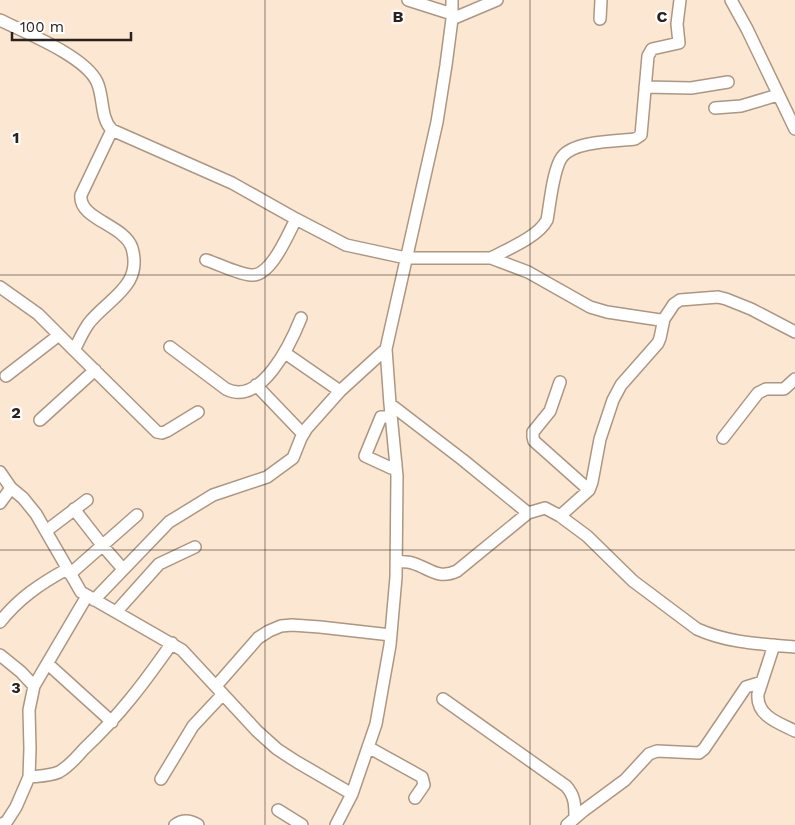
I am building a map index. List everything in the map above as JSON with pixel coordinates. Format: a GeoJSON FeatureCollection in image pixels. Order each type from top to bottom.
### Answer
{"type":"FeatureCollection","features":[{"type":"Feature","properties":{"kind":"street"},"geometry":{"type":"LineString","coordinates":[[408,0],[452,16],[497,0]]}},
{"type":"Feature","properties":{"kind":"street"},"geometry":{"type":"LineString","coordinates":[[336,825],[352,794],[376,724],[391,635],[396,562],[397,476],[386,349],[437,122],[446,65],[452,0]]}},
{"type":"Feature","properties":{"kind":"street"},"geometry":{"type":"LineString","coordinates":[[600,18],[601,0]]}},
{"type":"Feature","properties":{"kind":"street"},"geometry":{"type":"LineString","coordinates":[[491,258],[544,227],[557,166],[562,156],[570,150],[581,146],[639,137],[642,130],[647,59],[652,49],[680,43],[677,24],[680,0]]}},
{"type":"Feature","properties":{"kind":"street"},"geometry":{"type":"LineString","coordinates":[[731,0],[747,29],[795,130]]}},
{"type":"Feature","properties":{"kind":"street"},"geometry":{"type":"LineString","coordinates":[[0,20],[52,45],[86,67],[98,83],[106,121],[112,130],[232,183],[346,245],[406,258],[491,258],[528,272],[590,307],[607,312],[664,319]]}},
{"type":"Feature","properties":{"kind":"street"},"geometry":{"type":"LineString","coordinates":[[645,87],[691,88],[728,82]]}},
{"type":"Feature","properties":{"kind":"street"},"geometry":{"type":"LineString","coordinates":[[715,108],[741,106],[778,95]]}},
{"type":"Feature","properties":{"kind":"street"},"geometry":{"type":"LineString","coordinates":[[74,350],[88,324],[127,286],[134,270],[132,247],[128,240],[87,211],[81,200],[81,195],[112,130]]}},
{"type":"Feature","properties":{"kind":"street"},"geometry":{"type":"LineString","coordinates":[[206,260],[250,275],[262,272],[272,262],[296,219]]}},
{"type":"Feature","properties":{"kind":"street"},"geometry":{"type":"LineString","coordinates":[[0,287],[38,314],[157,432],[167,431],[198,412]]}},
{"type":"Feature","properties":{"kind":"street"},"geometry":{"type":"LineString","coordinates":[[560,516],[588,490],[592,482],[600,439],[613,400],[622,385],[658,343],[664,319],[674,304],[680,300],[726,299],[751,309],[795,332]]}},
{"type":"Feature","properties":{"kind":"street"},"geometry":{"type":"LineString","coordinates":[[170,347],[226,389],[233,393],[245,391],[272,372],[285,353],[301,318]]}},
{"type":"Feature","properties":{"kind":"street"},"geometry":{"type":"LineString","coordinates":[[6,376],[60,336]]}},
{"type":"Feature","properties":{"kind":"street"},"geometry":{"type":"LineString","coordinates":[[2,825],[16,807],[28,777],[30,749],[29,710],[34,686],[90,598],[123,568],[158,531],[179,515],[213,495],[267,477],[293,458],[303,434],[340,391],[386,349]]}},
{"type":"Feature","properties":{"kind":"street"},"geometry":{"type":"LineString","coordinates":[[285,353],[340,391]]}},
{"type":"Feature","properties":{"kind":"street"},"geometry":{"type":"LineString","coordinates":[[40,420],[95,370]]}},
{"type":"Feature","properties":{"kind":"street"},"geometry":{"type":"LineString","coordinates":[[723,438],[758,393],[766,389],[784,389],[795,379]]}},
{"type":"Feature","properties":{"kind":"street"},"geometry":{"type":"LineString","coordinates":[[560,382],[550,411],[534,432],[534,441],[588,490]]}},
{"type":"Feature","properties":{"kind":"street"},"geometry":{"type":"LineString","coordinates":[[256,385],[303,434]]}},
{"type":"Feature","properties":{"kind":"street"},"geometry":{"type":"LineString","coordinates":[[390,404],[528,513]]}},
{"type":"Feature","properties":{"kind":"street"},"geometry":{"type":"LineString","coordinates":[[391,416],[380,417],[365,456],[391,468],[396,464]]}},
{"type":"Feature","properties":{"kind":"street"},"geometry":{"type":"LineString","coordinates":[[0,472],[11,488],[30,506],[76,586],[90,598],[172,643],[191,658],[257,731],[277,749],[352,794]]}},
{"type":"Feature","properties":{"kind":"street"},"geometry":{"type":"LineString","coordinates":[[0,503],[11,488]]}},
{"type":"Feature","properties":{"kind":"street"},"geometry":{"type":"LineString","coordinates":[[46,531],[87,500]]}},
{"type":"Feature","properties":{"kind":"street"},"geometry":{"type":"LineString","coordinates":[[396,562],[413,563],[439,574],[451,574],[528,513],[545,508],[560,516],[596,544],[633,581],[697,629],[730,641],[795,647]]}},
{"type":"Feature","properties":{"kind":"street"},"geometry":{"type":"LineString","coordinates":[[74,510],[123,568]]}},
{"type":"Feature","properties":{"kind":"street"},"geometry":{"type":"LineString","coordinates":[[0,622],[10,610],[39,584],[68,571],[102,545],[137,514]]}},
{"type":"Feature","properties":{"kind":"street"},"geometry":{"type":"LineString","coordinates":[[116,612],[159,564],[194,547]]}},
{"type":"Feature","properties":{"kind":"street"},"geometry":{"type":"LineString","coordinates":[[161,779],[193,726],[258,638],[269,631],[281,626],[292,625],[391,635]]}},
{"type":"Feature","properties":{"kind":"street"},"geometry":{"type":"LineString","coordinates":[[28,777],[59,772],[112,722],[144,684],[172,643]]}},
{"type":"Feature","properties":{"kind":"street"},"geometry":{"type":"LineString","coordinates":[[774,645],[757,701],[760,708],[771,718],[795,731]]}},
{"type":"Feature","properties":{"kind":"street"},"geometry":{"type":"LineString","coordinates":[[0,655],[21,672],[34,686]]}},
{"type":"Feature","properties":{"kind":"street"},"geometry":{"type":"LineString","coordinates":[[48,664],[112,722]]}},
{"type":"Feature","properties":{"kind":"street"},"geometry":{"type":"LineString","coordinates":[[571,822],[626,780],[649,754],[656,751],[699,753],[704,750],[746,687],[762,682]]}},
{"type":"Feature","properties":{"kind":"street"},"geometry":{"type":"LineString","coordinates":[[443,699],[566,786],[573,793],[575,803],[571,822]]}},
{"type":"Feature","properties":{"kind":"street"},"geometry":{"type":"LineString","coordinates":[[368,747],[422,777],[424,785],[416,798]]}},
{"type":"Feature","properties":{"kind":"street"},"geometry":{"type":"LineString","coordinates":[[278,810],[302,825]]}},
{"type":"Feature","properties":{"kind":"street"},"geometry":{"type":"LineString","coordinates":[[175,825],[180,821],[189,821],[198,825]]}}]}
